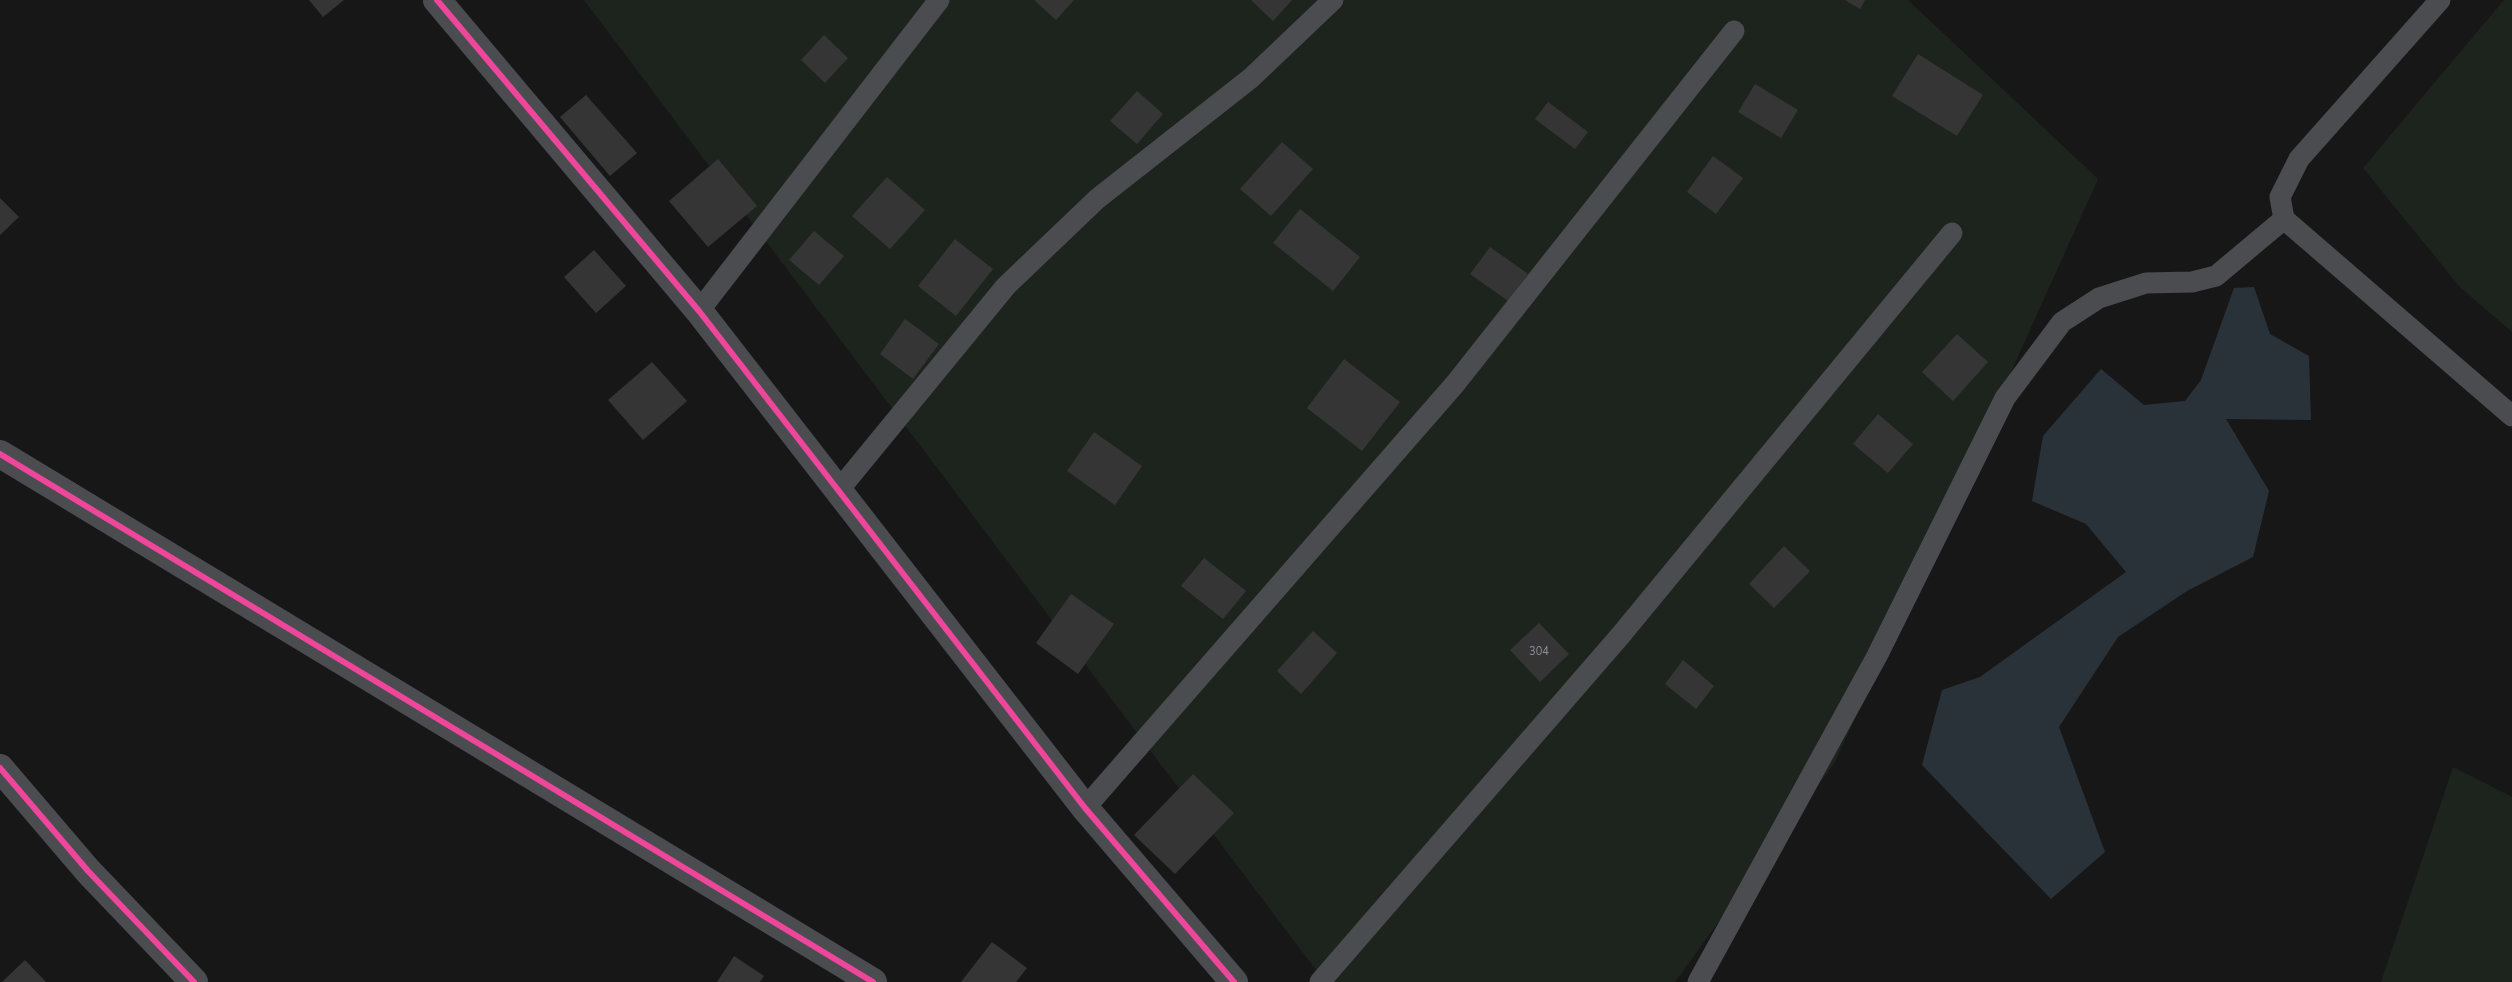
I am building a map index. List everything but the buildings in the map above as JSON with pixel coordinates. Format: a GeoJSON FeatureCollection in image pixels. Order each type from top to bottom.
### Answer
{"type":"FeatureCollection","features":[{"type":"Feature","properties":{"kind":"street"},"geometry":{"type":"LineString","coordinates":[[438,1],[699,311],[1085,808],[1234,982]]}},
{"type":"Feature","properties":{"kind":"street"},"geometry":{"type":"LineString","coordinates":[[0,454],[873,982]]}},
{"type":"Feature","properties":{"kind":"street"},"geometry":{"type":"LineString","coordinates":[[0,768],[88,870],[194,982]]}},
{"type":"Feature","properties":{"kind":"lane"},"geometry":{"type":"LineString","coordinates":[[699,311],[939,0]]}},
{"type":"Feature","properties":{"kind":"lane"},"geometry":{"type":"LineString","coordinates":[[838,491],[1006,286],[1096,198],[1251,78],[1333,0]]}},
{"type":"Feature","properties":{"kind":"lane"},"geometry":{"type":"LineString","coordinates":[[2440,0],[2299,159],[2280,197],[2284,219],[2512,416]]}},
{"type":"Feature","properties":{"kind":"lane"},"geometry":{"type":"LineString","coordinates":[[1085,808],[1455,384],[1734,30]]}},
{"type":"Feature","properties":{"kind":"lane"},"geometry":{"type":"LineString","coordinates":[[1698,982],[1877,656],[2005,398],[2062,322],[2098,298],[2127,289],[2146,284],[2192,282],[2216,276],[2284,219]]}},
{"type":"Feature","properties":{"kind":"lane"},"geometry":{"type":"LineString","coordinates":[[1320,982],[1620,636],[1952,233]]}},
{"type":"Feature","properties":{"kind":"shaded area"},"geometry":{"type":"Polygon","coordinates":[[[584,0],[1908,0],[2098,179],[1835,762],[1675,982],[1325,982],[584,0]]]}},
{"type":"Feature","properties":{"kind":"shaded area"},"geometry":{"type":"Polygon","coordinates":[[[2504,0],[2512,0],[2512,332],[2460,287],[2363,168],[2504,0]]]}},
{"type":"Feature","properties":{"kind":"shaded area"},"geometry":{"type":"Polygon","coordinates":[[[2254,287],[2270,334],[2309,356],[2311,420],[2226,419],[2269,491],[2253,557],[2187,591],[2118,637],[2059,727],[2105,852],[2051,899],[1922,765],[1942,690],[1980,677],[2126,572],[2086,524],[2032,501],[2043,436],[2101,369],[2144,405],[2185,401],[2201,380],[2234,288],[2254,287]]]}},
{"type":"Feature","properties":{"kind":"shaded area"},"geometry":{"type":"Polygon","coordinates":[[[2453,767],[2512,797],[2512,982],[2381,982],[2453,767]]]}},
{"type":"Feature","properties":{"kind":"cycle path"},"geometry":{"type":"LineString","coordinates":[[437,0],[699,311],[1085,808],[1234,982]]}},
{"type":"Feature","properties":{"kind":"cycle path"},"geometry":{"type":"LineString","coordinates":[[0,454],[873,982]]}},
{"type":"Feature","properties":{"kind":"cycle path"},"geometry":{"type":"LineString","coordinates":[[0,768],[88,871],[194,982]]}}]}
